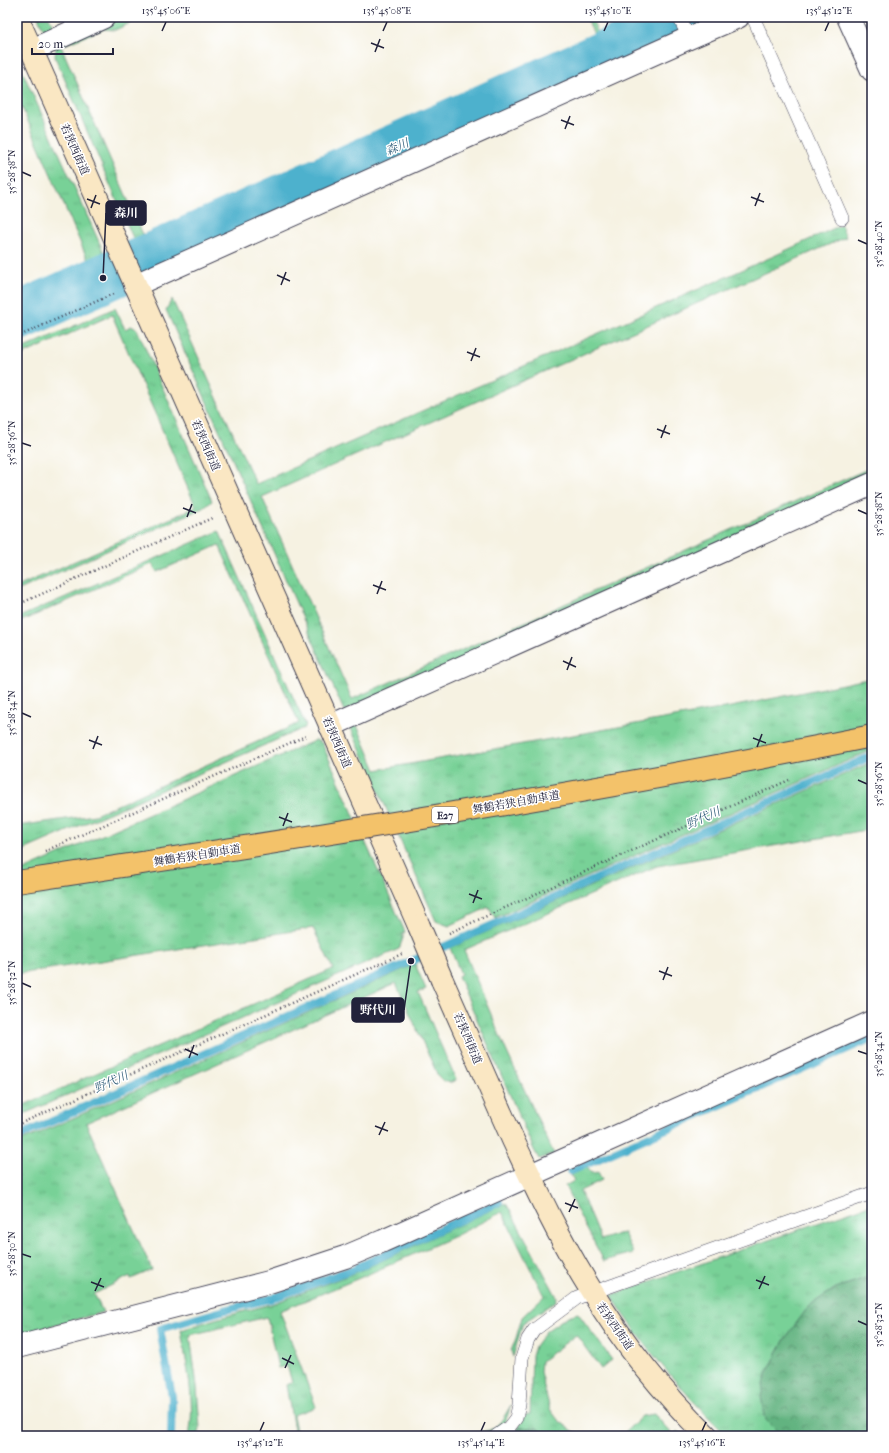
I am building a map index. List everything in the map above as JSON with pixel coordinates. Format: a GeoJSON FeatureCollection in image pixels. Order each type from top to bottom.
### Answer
{"type":"FeatureCollection","features":[{"type":"Feature","properties":{"kind":"highway","name":"舞鶴若狭自動車道"},"geometry":{"type":"LineString","coordinates":[[17,882],[186,857],[456,813],[764,758],[872,736]]}},
{"type":"Feature","properties":{"kind":"street","name":"若狭西街道"},"geometry":{"type":"LineString","coordinates":[[18,17],[484,1076],[549,1217],[591,1292],[642,1364],[707,1436]]}},
{"type":"Feature","properties":{"kind":"street"},"geometry":{"type":"LineString","coordinates":[[32,50],[104,17]]}},
{"type":"Feature","properties":{"kind":"street"},"geometry":{"type":"LineString","coordinates":[[133,280],[687,34],[738,17]]}},
{"type":"Feature","properties":{"kind":"street"},"geometry":{"type":"LineString","coordinates":[[848,17],[872,70]]}},
{"type":"Feature","properties":{"kind":"street"},"geometry":{"type":"LineString","coordinates":[[330,726],[872,484]]}},
{"type":"Feature","properties":{"kind":"street"},"geometry":{"type":"LineString","coordinates":[[17,1347],[269,1282],[309,1270],[383,1241],[872,1022]]}},
{"type":"Feature","properties":{"kind":"lane"},"geometry":{"type":"LineString","coordinates":[[679,17],[687,34]]}},
{"type":"Feature","properties":{"kind":"lane"},"geometry":{"type":"LineString","coordinates":[[753,17],[842,218]]}},
{"type":"Feature","properties":{"kind":"lane"},"geometry":{"type":"LineString","coordinates":[[496,1436],[509,1427],[516,1418],[519,1405],[522,1358],[528,1339],[534,1330],[577,1298],[872,1193]]}},
{"type":"Feature","properties":{"kind":"path"},"geometry":{"type":"LineString","coordinates":[[17,337],[133,280]]}},
{"type":"Feature","properties":{"kind":"path"},"geometry":{"type":"LineString","coordinates":[[17,605],[234,508]]}},
{"type":"Feature","properties":{"kind":"path"},"geometry":{"type":"LineString","coordinates":[[39,853],[330,726]]}},
{"type":"Feature","properties":{"kind":"green space"},"geometry":{"type":"Polygon","coordinates":[[[38,17],[49,17],[54,27],[75,17],[87,17],[45,33],[38,17]]]}},
{"type":"Feature","properties":{"kind":"green space"},"geometry":{"type":"Polygon","coordinates":[[[118,17],[144,17],[115,30],[103,29],[61,46],[148,246],[160,244],[600,47],[586,17],[591,17],[605,49],[161,247],[146,252],[139,252],[55,57],[56,44],[118,17]]]}},
{"type":"Feature","properties":{"kind":"green space"},"geometry":{"type":"Polygon","coordinates":[[[17,67],[21,68],[108,262],[102,269],[89,278],[17,310],[17,306],[93,272],[17,96],[17,67]]]}},
{"type":"Feature","properties":{"kind":"green space"},"geometry":{"type":"Polygon","coordinates":[[[841,225],[846,237],[262,497],[352,699],[872,467],[872,478],[344,711],[166,310],[172,299],[256,484],[841,225]]]}},
{"type":"Feature","properties":{"kind":"green space"},"geometry":{"type":"Polygon","coordinates":[[[115,308],[125,329],[131,326],[137,329],[212,501],[205,507],[17,591],[17,587],[196,507],[112,315],[17,357],[17,351],[115,308]]]}},
{"type":"Feature","properties":{"kind":"green space"},"geometry":{"type":"Polygon","coordinates":[[[219,531],[306,726],[17,853],[17,826],[95,815],[299,723],[219,545],[157,572],[152,564],[17,623],[17,618],[219,531]]]}},
{"type":"Feature","properties":{"kind":"green space"},"geometry":{"type":"Polygon","coordinates":[[[872,678],[872,750],[495,918],[489,907],[449,926],[436,921],[348,722],[356,723],[376,770],[731,707],[872,678]]]}},
{"type":"Feature","properties":{"kind":"green space"},"geometry":{"type":"Polygon","coordinates":[[[316,740],[322,743],[405,932],[403,933],[403,938],[399,949],[17,1117],[17,1108],[333,969],[313,928],[17,974],[17,873],[316,740]]]}},
{"type":"Feature","properties":{"kind":"green space"},"geometry":{"type":"Polygon","coordinates":[[[872,762],[872,829],[657,866],[464,950],[506,1050],[554,1154],[539,1159],[458,976],[461,974],[450,948],[872,762]]]}},
{"type":"Feature","properties":{"kind":"green space"},"geometry":{"type":"Polygon","coordinates":[[[415,964],[426,989],[418,992],[456,1080],[449,1083],[443,1081],[438,1076],[396,983],[86,1123],[152,1270],[131,1279],[130,1276],[94,1294],[103,1312],[18,1336],[17,1143],[415,964]]]}},
{"type":"Feature","properties":{"kind":"green space"},"geometry":{"type":"Polygon","coordinates":[[[587,1167],[591,1173],[598,1172],[602,1180],[580,1191],[601,1240],[624,1233],[633,1253],[604,1261],[575,1207],[565,1186],[574,1181],[571,1175],[587,1167]]]}},
{"type":"Feature","properties":{"kind":"green space"},"geometry":{"type":"Polygon","coordinates":[[[506,1203],[557,1297],[556,1301],[523,1323],[513,1357],[511,1351],[522,1317],[544,1296],[502,1212],[455,1236],[280,1311],[316,1407],[293,1415],[297,1436],[295,1436],[286,1385],[292,1382],[287,1366],[278,1368],[267,1317],[190,1335],[197,1386],[200,1429],[198,1436],[189,1436],[191,1423],[191,1396],[181,1330],[275,1303],[357,1272],[506,1203]]]}},
{"type":"Feature","properties":{"kind":"green space"},"geometry":{"type":"Polygon","coordinates":[[[872,1204],[872,1276],[836,1288],[809,1306],[785,1339],[767,1373],[766,1420],[782,1436],[727,1436],[703,1412],[659,1361],[637,1334],[611,1295],[872,1204]]]}},
{"type":"Feature","properties":{"kind":"green space"},"geometry":{"type":"Polygon","coordinates":[[[872,1276],[872,1436],[782,1436],[766,1420],[761,1397],[767,1373],[785,1339],[809,1306],[836,1288],[872,1276]]]}},
{"type":"Feature","properties":{"kind":"green space"},"geometry":{"type":"Polygon","coordinates":[[[578,1313],[612,1360],[601,1369],[576,1335],[541,1361],[540,1372],[550,1409],[558,1420],[583,1436],[545,1435],[537,1428],[518,1428],[525,1415],[530,1414],[532,1356],[535,1346],[546,1331],[568,1316],[578,1313]]]}},
{"type":"Feature","properties":{"kind":"green space"},"geometry":{"type":"Polygon","coordinates":[[[511,1405],[507,1417],[495,1430],[479,1435],[444,1436],[477,1433],[490,1430],[499,1423],[511,1405]]]}},
{"type":"Feature","properties":{"kind":"green space"},"geometry":{"type":"Polygon","coordinates":[[[654,1414],[673,1435],[678,1431],[683,1436],[655,1436],[651,1432],[642,1436],[621,1436],[642,1416],[654,1414]]]}},
{"type":"Feature","properties":{"kind":"green space"},"geometry":{"type":"Polygon","coordinates":[[[518,1428],[537,1428],[545,1435],[566,1436],[511,1436],[518,1428]]]}},
{"type":"Feature","properties":{"kind":"waterway","name":"森川"},"geometry":{"type":"LineString","coordinates":[[17,317],[689,17]]}},
{"type":"Feature","properties":{"kind":"waterway","name":"野代川"},"geometry":{"type":"LineString","coordinates":[[17,1137],[872,756]]}},
{"type":"Feature","properties":{"kind":"waterway","name":"野代川"},"geometry":{"type":"LineString","coordinates":[[571,1171],[872,1038]]}},
{"type":"Feature","properties":{"kind":"waterway","name":"野代川"},"geometry":{"type":"LineString","coordinates":[[171,1436],[172,1397],[160,1329],[273,1298],[356,1268],[499,1202]]}},
{"type":"Feature","properties":{"kind":"place","name":"森川"},"geometry":{"type":"Point","coordinates":[103,278]}},
{"type":"Feature","properties":{"kind":"place","name":"野代川"},"geometry":{"type":"Point","coordinates":[411,961]}}]}
